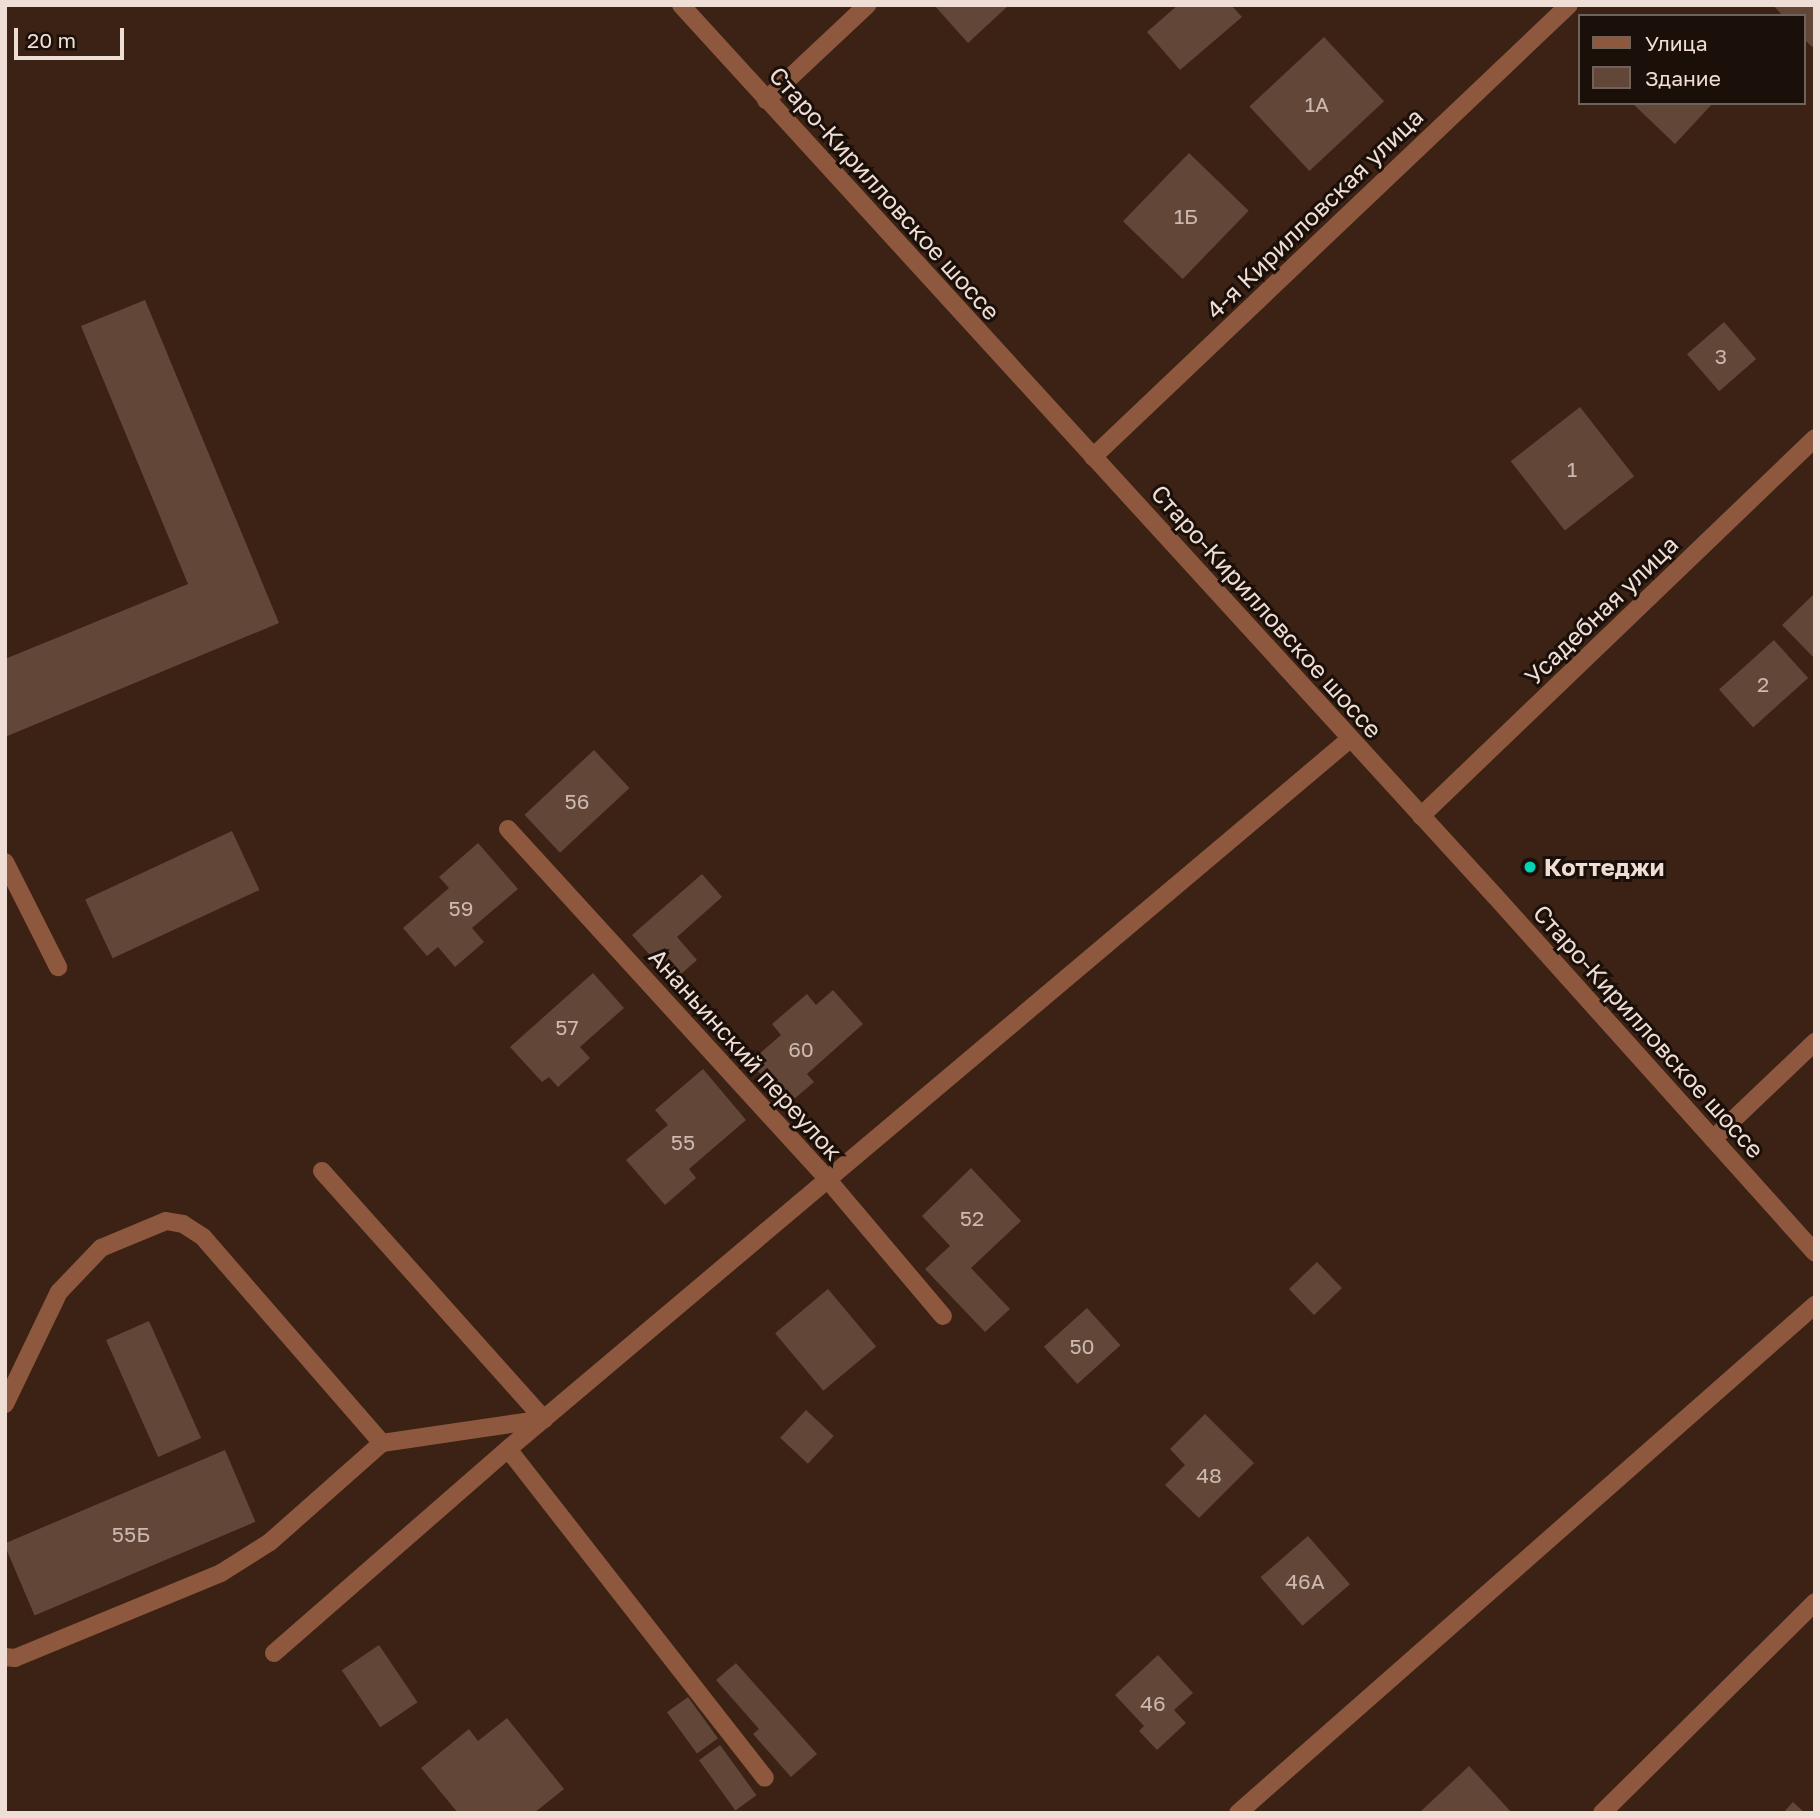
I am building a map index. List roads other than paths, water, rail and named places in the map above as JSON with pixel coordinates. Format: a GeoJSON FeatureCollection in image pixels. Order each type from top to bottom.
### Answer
{"type":"FeatureCollection","features":[{"type":"Feature","properties":{"kind":"street","name":"Старо-Кирилловское шоссе"},"geometry":{"type":"LineString","coordinates":[[681,5],[1421,816],[1815,1253]]}},
{"type":"Feature","properties":{"kind":"street"},"geometry":{"type":"LineString","coordinates":[[766,100],[867,5]]}},
{"type":"Feature","properties":{"kind":"street","name":"4-я Кирилловская улица"},"geometry":{"type":"LineString","coordinates":[[1093,457],[1569,5]]}},
{"type":"Feature","properties":{"kind":"street","name":"Усадебная улица"},"geometry":{"type":"LineString","coordinates":[[1421,816],[1815,438]]}},
{"type":"Feature","properties":{"kind":"street"},"geometry":{"type":"LineString","coordinates":[[274,1653],[508,1449],[1350,739]]}},
{"type":"Feature","properties":{"kind":"street","name":"Ананьинский переулок"},"geometry":{"type":"LineString","coordinates":[[508,828],[828,1180],[943,1316]]}},
{"type":"Feature","properties":{"kind":"street"},"geometry":{"type":"LineString","coordinates":[[5,862],[58,967]]}},
{"type":"Feature","properties":{"kind":"street"},"geometry":{"type":"LineString","coordinates":[[1713,1139],[1815,1042]]}},
{"type":"Feature","properties":{"kind":"street"},"geometry":{"type":"LineString","coordinates":[[322,1171],[544,1419]]}},
{"type":"Feature","properties":{"kind":"street"},"geometry":{"type":"LineString","coordinates":[[5,1404],[59,1292],[101,1248],[166,1221],[183,1224],[203,1237],[382,1443]]}},
{"type":"Feature","properties":{"kind":"street"},"geometry":{"type":"LineString","coordinates":[[1238,1813],[1815,1305]]}},
{"type":"Feature","properties":{"kind":"street"},"geometry":{"type":"LineString","coordinates":[[5,1657],[15,1658],[221,1573],[270,1542],[382,1443],[544,1419]]}},
{"type":"Feature","properties":{"kind":"street"},"geometry":{"type":"LineString","coordinates":[[508,1449],[765,1778]]}},
{"type":"Feature","properties":{"kind":"street"},"geometry":{"type":"LineString","coordinates":[[1602,1813],[1815,1602]]}},
{"type":"Feature","properties":{"kind":"place","name":"Коттеджи"},"geometry":{"type":"Point","coordinates":[1530,867]}}]}
